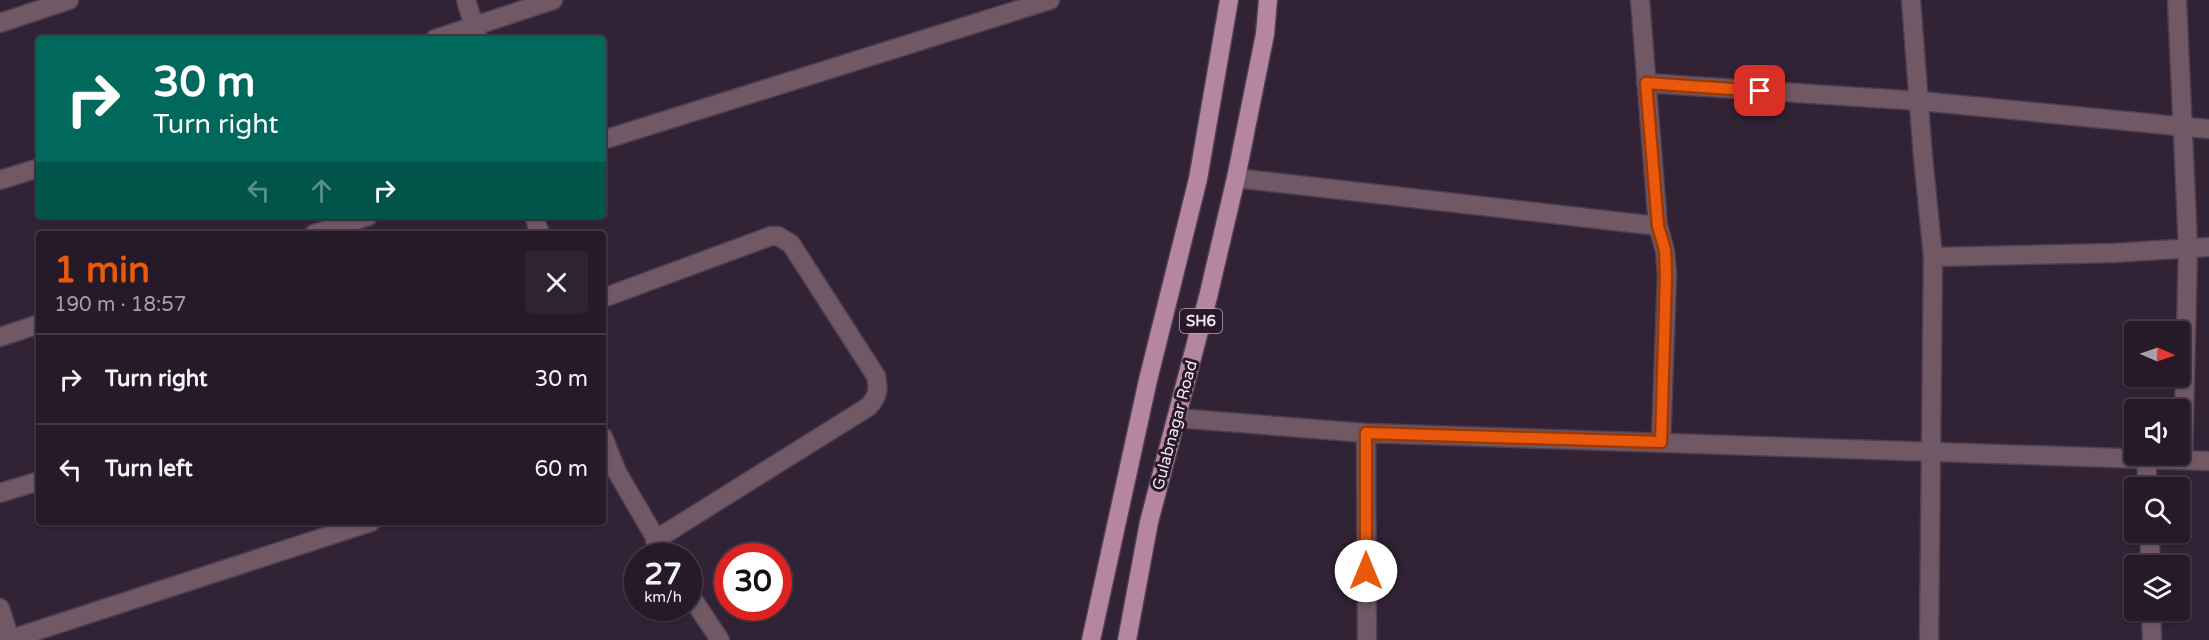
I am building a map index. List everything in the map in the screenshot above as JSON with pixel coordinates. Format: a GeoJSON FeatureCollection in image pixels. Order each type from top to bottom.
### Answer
{"type":"FeatureCollection","features":[{"type":"Feature","properties":{"kind":"main road","name":"Gulabnagar Road"},"geometry":{"type":"LineString","coordinates":[[1091,640],[1148,380],[1198,179],[1230,0]]}},
{"type":"Feature","properties":{"kind":"main road","name":"Gulabnagar Road"},"geometry":{"type":"LineString","coordinates":[[1127,640],[1149,522],[1236,178],[1265,34],[1268,0]]}},
{"type":"Feature","properties":{"kind":"street"},"geometry":{"type":"LineString","coordinates":[[0,23],[69,0]]}},
{"type":"Feature","properties":{"kind":"street"},"geometry":{"type":"LineString","coordinates":[[466,0],[476,33]]}},
{"type":"Feature","properties":{"kind":"street"},"geometry":{"type":"LineString","coordinates":[[456,36],[476,33],[553,0]]}},
{"type":"Feature","properties":{"kind":"street"},"geometry":{"type":"LineString","coordinates":[[606,139],[1050,0]]}},
{"type":"Feature","properties":{"kind":"street"},"geometry":{"type":"LineString","coordinates":[[1640,0],[1658,226],[1665,250],[1661,442]]}},
{"type":"Feature","properties":{"kind":"street"},"geometry":{"type":"LineString","coordinates":[[1911,0],[1933,256],[1929,640]]}},
{"type":"Feature","properties":{"kind":"street"},"geometry":{"type":"LineString","coordinates":[[2177,0],[2188,248],[2184,399]]}},
{"type":"Feature","properties":{"kind":"street"},"geometry":{"type":"LineString","coordinates":[[1646,83],[1920,101],[2209,129]]}},
{"type":"Feature","properties":{"kind":"street"},"geometry":{"type":"LineString","coordinates":[[0,180],[36,169]]}},
{"type":"Feature","properties":{"kind":"street"},"geometry":{"type":"LineString","coordinates":[[1236,178],[1658,226]]}},
{"type":"Feature","properties":{"kind":"street"},"geometry":{"type":"LineString","coordinates":[[323,231],[360,219]]}},
{"type":"Feature","properties":{"kind":"street"},"geometry":{"type":"LineString","coordinates":[[606,297],[771,236],[778,236],[791,244],[876,376],[878,384],[875,400],[868,407],[655,540]]}},
{"type":"Feature","properties":{"kind":"street"},"geometry":{"type":"LineString","coordinates":[[1933,256],[2113,253],[2209,246]]}},
{"type":"Feature","properties":{"kind":"street"},"geometry":{"type":"LineString","coordinates":[[0,337],[36,325]]}},
{"type":"Feature","properties":{"kind":"street"},"geometry":{"type":"LineString","coordinates":[[1176,418],[1366,433],[2124,459]]}},
{"type":"Feature","properties":{"kind":"street"},"geometry":{"type":"LineString","coordinates":[[1366,433],[1366,640]]}},
{"type":"Feature","properties":{"kind":"street"},"geometry":{"type":"LineString","coordinates":[[606,447],[617,472],[657,543]]}},
{"type":"Feature","properties":{"kind":"street"},"geometry":{"type":"LineString","coordinates":[[2190,460],[2209,461]]}},
{"type":"Feature","properties":{"kind":"street"},"geometry":{"type":"LineString","coordinates":[[0,493],[36,482]]}},
{"type":"Feature","properties":{"kind":"street"},"geometry":{"type":"LineString","coordinates":[[0,608],[9,640],[362,525]]}},
{"type":"Feature","properties":{"kind":"street"},"geometry":{"type":"LineString","coordinates":[[702,613],[720,640]]}},
{"type":"Feature","properties":{"kind":"street"},"geometry":{"type":"LineString","coordinates":[[2151,621],[2152,640]]}},
{"type":"Feature","properties":{"kind":"route"},"geometry":{"type":"LineString","coordinates":[[1366,571],[1366,433],[1661,442],[1665,250],[1658,226],[1646,83],[1760,91]]}}]}
